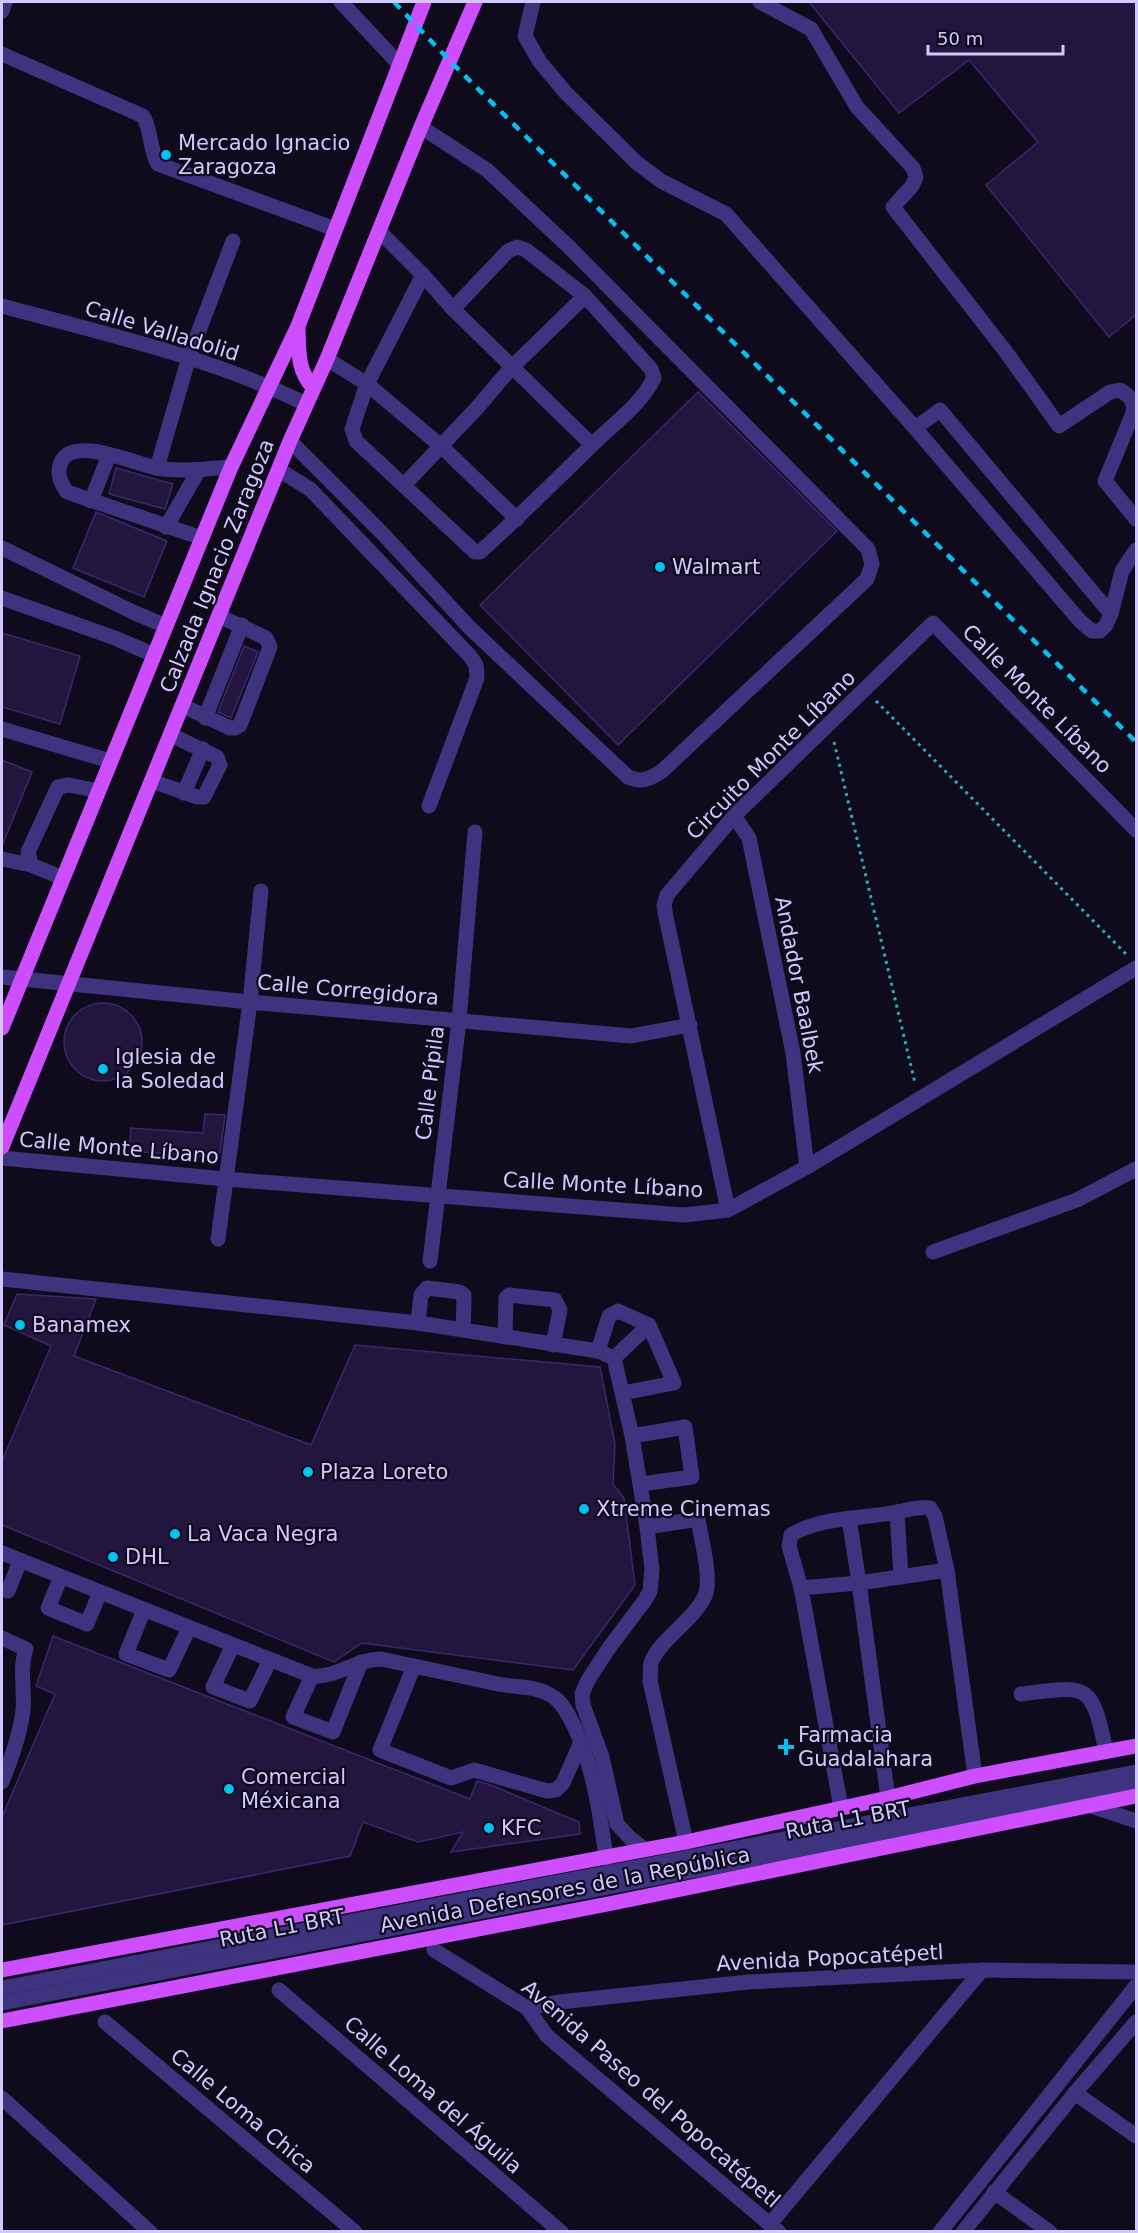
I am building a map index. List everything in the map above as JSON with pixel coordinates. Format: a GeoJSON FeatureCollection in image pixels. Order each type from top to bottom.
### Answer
{"type":"FeatureCollection","features":[{"type":"Feature","properties":{"kind":"main road","name":"Calzada Ignacio Zaragoza"},"geometry":{"type":"LineString","coordinates":[[2,1028],[231,467],[298,326],[424,2]]}},
{"type":"Feature","properties":{"kind":"main road","name":"Calzada Ignacio Zaragoza"},"geometry":{"type":"LineString","coordinates":[[2,1147],[290,441],[327,359],[421,127],[475,2]]}},
{"type":"Feature","properties":{"kind":"main road"},"geometry":{"type":"LineString","coordinates":[[298,326],[301,368],[313,387]]}},
{"type":"Feature","properties":{"kind":"main road","name":"Avenida Defensores de la República"},"geometry":{"type":"LineString","coordinates":[[2,1970],[606,1858],[888,1798],[975,1776],[1137,1746]]}},
{"type":"Feature","properties":{"kind":"main road","name":"Avenida Defensores de la República"},"geometry":{"type":"LineString","coordinates":[[2,2021],[613,1903],[1137,1796]]}},
{"type":"Feature","properties":{"kind":"street"},"geometry":{"type":"LineString","coordinates":[[2,11],[5,2]]}},
{"type":"Feature","properties":{"kind":"street"},"geometry":{"type":"LineString","coordinates":[[341,2],[400,65]]}},
{"type":"Feature","properties":{"kind":"street"},"geometry":{"type":"LineString","coordinates":[[533,2],[525,36],[540,62],[566,93],[637,163],[661,181],[726,214],[1092,632],[1100,631],[1106,625],[1122,571],[1137,550]]}},
{"type":"Feature","properties":{"kind":"street"},"geometry":{"type":"LineString","coordinates":[[760,2],[811,29],[857,107],[913,168],[916,177],[912,186],[893,207],[1006,352],[1059,426],[1110,392],[1120,390],[1132,400],[1135,406],[1134,413],[1105,481],[1137,519]]}},
{"type":"Feature","properties":{"kind":"street"},"geometry":{"type":"LineString","coordinates":[[2,54],[143,116],[149,127],[152,153],[158,164],[335,229]]}},
{"type":"Feature","properties":{"kind":"street"},"geometry":{"type":"LineString","coordinates":[[290,441],[383,534],[470,628],[628,777],[637,781],[646,780],[661,772],[867,579],[872,564],[868,549],[752,430],[577,255],[487,170],[421,127]]}},
{"type":"Feature","properties":{"kind":"street"},"geometry":{"type":"LineString","coordinates":[[379,231],[453,309],[592,445]]}},
{"type":"Feature","properties":{"kind":"street"},"geometry":{"type":"LineString","coordinates":[[157,468],[189,357],[233,241]]}},
{"type":"Feature","properties":{"kind":"street"},"geometry":{"type":"LineString","coordinates":[[423,275],[367,384],[352,429],[353,435],[356,441],[475,552],[480,552],[626,413],[650,387],[654,378],[651,369],[585,296],[526,250],[517,247],[508,251],[453,309]]}},
{"type":"Feature","properties":{"kind":"street"},"geometry":{"type":"LineString","coordinates":[[404,485],[512,367],[585,296]]}},
{"type":"Feature","properties":{"kind":"street","name":"Calle Valladolid"},"geometry":{"type":"LineString","coordinates":[[2,306],[189,357],[270,386],[306,404]]}},
{"type":"Feature","properties":{"kind":"street"},"geometry":{"type":"LineString","coordinates":[[327,359],[367,384],[441,446],[517,519]]}},
{"type":"Feature","properties":{"kind":"street"},"geometry":{"type":"LineString","coordinates":[[915,428],[940,410],[1111,614]]}},
{"type":"Feature","properties":{"kind":"street"},"geometry":{"type":"LineString","coordinates":[[202,538],[67,492],[60,482],[58,470],[62,459],[73,452],[88,449],[157,468],[199,470],[231,467]]}},
{"type":"Feature","properties":{"kind":"street"},"geometry":{"type":"LineString","coordinates":[[91,501],[109,455]]}},
{"type":"Feature","properties":{"kind":"street"},"geometry":{"type":"LineString","coordinates":[[166,527],[199,470]]}},
{"type":"Feature","properties":{"kind":"street"},"geometry":{"type":"LineString","coordinates":[[279,470],[310,489],[393,574],[476,665],[477,678],[429,806]]}},
{"type":"Feature","properties":{"kind":"street"},"geometry":{"type":"LineString","coordinates":[[2,548],[166,626]]}},
{"type":"Feature","properties":{"kind":"street"},"geometry":{"type":"LineString","coordinates":[[2,598],[116,638],[154,655]]}},
{"type":"Feature","properties":{"kind":"street"},"geometry":{"type":"LineString","coordinates":[[183,706],[230,728],[236,728],[240,724],[270,647],[266,638],[219,616]]}},
{"type":"Feature","properties":{"kind":"street","name":"Circuito Monte Líbano"},"geometry":{"type":"LineString","coordinates":[[728,1210],[664,904],[667,895],[734,816],[933,623]]}},
{"type":"Feature","properties":{"kind":"street","name":"Calle Monte Líbano"},"geometry":{"type":"LineString","coordinates":[[933,623],[1137,830]]}},
{"type":"Feature","properties":{"kind":"street"},"geometry":{"type":"LineString","coordinates":[[205,718],[242,626]]}},
{"type":"Feature","properties":{"kind":"street"},"geometry":{"type":"LineString","coordinates":[[2,729],[110,761]]}},
{"type":"Feature","properties":{"kind":"street"},"geometry":{"type":"LineString","coordinates":[[152,781],[197,797],[204,797],[220,765],[217,757],[171,735]]}},
{"type":"Feature","properties":{"kind":"street"},"geometry":{"type":"LineString","coordinates":[[184,793],[202,749]]}},
{"type":"Feature","properties":{"kind":"street"},"geometry":{"type":"LineString","coordinates":[[31,865],[28,852],[58,787],[69,785],[98,791]]}},
{"type":"Feature","properties":{"kind":"street","name":"Andador Baalbek"},"geometry":{"type":"LineString","coordinates":[[734,816],[749,838],[794,1053],[807,1167]]}},
{"type":"Feature","properties":{"kind":"street","name":"Calle Pípila"},"geometry":{"type":"LineString","coordinates":[[430,1261],[459,1021],[475,832]]}},
{"type":"Feature","properties":{"kind":"street"},"geometry":{"type":"LineString","coordinates":[[2,859],[31,865],[63,878]]}},
{"type":"Feature","properties":{"kind":"street"},"geometry":{"type":"LineString","coordinates":[[218,1239],[250,1002],[261,891]]}},
{"type":"Feature","properties":{"kind":"street","name":"Calle Monte Líbano"},"geometry":{"type":"LineString","coordinates":[[2,1158],[438,1197],[684,1215],[728,1210],[807,1167],[919,1099],[1132,962]]}},
{"type":"Feature","properties":{"kind":"street","name":"Calle Corregidora"},"geometry":{"type":"LineString","coordinates":[[2,977],[68,985],[631,1036],[690,1024]]}},
{"type":"Feature","properties":{"kind":"street"},"geometry":{"type":"LineString","coordinates":[[933,1252],[1077,1200],[1137,1169]]}},
{"type":"Feature","properties":{"kind":"street"},"geometry":{"type":"LineString","coordinates":[[2,1279],[418,1323],[598,1351],[614,1359],[632,1436],[647,1527],[652,1570],[650,1591],[609,1648],[588,1680],[582,1694],[583,1705],[602,1757],[617,1824],[644,1849]]}},
{"type":"Feature","properties":{"kind":"street"},"geometry":{"type":"LineString","coordinates":[[418,1323],[421,1295],[427,1288],[460,1292],[464,1295],[463,1330]]}},
{"type":"Feature","properties":{"kind":"street"},"geometry":{"type":"LineString","coordinates":[[505,1337],[506,1298],[509,1295],[555,1300],[560,1310],[553,1345]]}},
{"type":"Feature","properties":{"kind":"street"},"geometry":{"type":"LineString","coordinates":[[598,1351],[609,1316],[613,1312],[618,1311],[649,1325],[674,1383],[623,1394]]}},
{"type":"Feature","properties":{"kind":"street"},"geometry":{"type":"LineString","coordinates":[[614,1359],[649,1325]]}},
{"type":"Feature","properties":{"kind":"street"},"geometry":{"type":"LineString","coordinates":[[632,1436],[685,1427],[692,1477],[640,1484]]}},
{"type":"Feature","properties":{"kind":"street"},"geometry":{"type":"LineString","coordinates":[[841,1808],[801,1588],[789,1546],[791,1535],[801,1529],[921,1506],[930,1508],[935,1516],[947,1570],[975,1776]]}},
{"type":"Feature","properties":{"kind":"street"},"geometry":{"type":"LineString","coordinates":[[897,1512],[901,1577]]}},
{"type":"Feature","properties":{"kind":"street"},"geometry":{"type":"LineString","coordinates":[[849,1518],[860,1583],[888,1798]]}},
{"type":"Feature","properties":{"kind":"street"},"geometry":{"type":"LineString","coordinates":[[647,1527],[698,1519],[706,1573],[706,1592],[698,1606],[657,1652],[651,1663],[650,1681],[686,1842]]}},
{"type":"Feature","properties":{"kind":"street"},"geometry":{"type":"LineString","coordinates":[[2,1553],[312,1677],[329,1676],[369,1659],[381,1659],[501,1685],[529,1687],[545,1691],[558,1700],[563,1708],[590,1764],[606,1858]]}},
{"type":"Feature","properties":{"kind":"street"},"geometry":{"type":"LineString","coordinates":[[2,1589],[8,1591],[20,1561]]}},
{"type":"Feature","properties":{"kind":"street"},"geometry":{"type":"LineString","coordinates":[[801,1588],[860,1583],[947,1570]]}},
{"type":"Feature","properties":{"kind":"street"},"geometry":{"type":"LineString","coordinates":[[61,1577],[48,1608],[87,1624],[100,1592]]}},
{"type":"Feature","properties":{"kind":"street"},"geometry":{"type":"LineString","coordinates":[[144,1610],[126,1654],[169,1670],[189,1628]]}},
{"type":"Feature","properties":{"kind":"street"},"geometry":{"type":"LineString","coordinates":[[2,1638],[26,1649],[21,1666],[23,1707],[20,1731],[2,1782]]}},
{"type":"Feature","properties":{"kind":"street"},"geometry":{"type":"LineString","coordinates":[[232,1645],[213,1687],[250,1701],[270,1660]]}},
{"type":"Feature","properties":{"kind":"street"},"geometry":{"type":"LineString","coordinates":[[312,1677],[293,1717],[333,1732],[361,1662]]}},
{"type":"Feature","properties":{"kind":"street"},"geometry":{"type":"LineString","coordinates":[[414,1666],[380,1750],[451,1778],[474,1770],[547,1791],[556,1790],[562,1783],[581,1742]]}},
{"type":"Feature","properties":{"kind":"street"},"geometry":{"type":"LineString","coordinates":[[1021,1694],[1071,1688],[1084,1692],[1092,1701],[1101,1725],[1106,1752]]}},
{"type":"Feature","properties":{"kind":"street","name":"Ruta L1 BRT"},"geometry":{"type":"LineString","coordinates":[[2,1988],[1137,1772]]}},
{"type":"Feature","properties":{"kind":"street","name":"Ruta L1 BRT"},"geometry":{"type":"LineString","coordinates":[[2,2003],[1137,1786]]}},
{"type":"Feature","properties":{"kind":"street"},"geometry":{"type":"LineString","coordinates":[[1088,1805],[1137,1821]]}},
{"type":"Feature","properties":{"kind":"street","name":"Avenida Paseo del Popocatépetl"},"geometry":{"type":"LineString","coordinates":[[434,1950],[528,2008],[547,2036],[775,2228]]}},
{"type":"Feature","properties":{"kind":"street"},"geometry":{"type":"LineString","coordinates":[[775,2228],[982,1970]]}},
{"type":"Feature","properties":{"kind":"street","name":"Avenida Popocatépetl"},"geometry":{"type":"LineString","coordinates":[[528,2008],[560,2002],[748,1982],[982,1970],[1137,1972]]}},
{"type":"Feature","properties":{"kind":"street","name":"Calle Loma del Águila"},"geometry":{"type":"LineString","coordinates":[[279,1990],[561,2232]]}},
{"type":"Feature","properties":{"kind":"street"},"geometry":{"type":"LineString","coordinates":[[940,2232],[1135,1990]]}},
{"type":"Feature","properties":{"kind":"street","name":"Calle Loma Chica"},"geometry":{"type":"LineString","coordinates":[[105,2022],[355,2232]]}},
{"type":"Feature","properties":{"kind":"street"},"geometry":{"type":"LineString","coordinates":[[963,2232],[1075,2094],[1137,2022]]}},
{"type":"Feature","properties":{"kind":"street"},"geometry":{"type":"LineString","coordinates":[[1075,2094],[1137,2136]]}},
{"type":"Feature","properties":{"kind":"street"},"geometry":{"type":"LineString","coordinates":[[2,2098],[150,2232]]}},
{"type":"Feature","properties":{"kind":"street"},"geometry":{"type":"LineString","coordinates":[[994,2192],[1050,2232]]}},
{"type":"Feature","properties":{"kind":"path"},"geometry":{"type":"LineString","coordinates":[[864,689],[1132,962]]}},
{"type":"Feature","properties":{"kind":"path"},"geometry":{"type":"LineString","coordinates":[[829,723],[919,1099]]}},
{"type":"Feature","properties":{"kind":"building"},"geometry":{"type":"Polygon","coordinates":[[[809,2],[1137,2],[1137,314],[1109,337],[986,185],[1038,142],[969,60],[899,113],[809,2]]]}},
{"type":"Feature","properties":{"kind":"building","name":"Walmart"},"geometry":{"type":"Polygon","coordinates":[[[698,392],[837,531],[618,745],[480,605],[698,392]]]}},
{"type":"Feature","properties":{"kind":"building"},"geometry":{"type":"Polygon","coordinates":[[[116,468],[173,484],[165,509],[109,494],[116,468]]]}},
{"type":"Feature","properties":{"kind":"building"},"geometry":{"type":"Polygon","coordinates":[[[96,512],[167,541],[144,597],[73,568],[96,512]]]}},
{"type":"Feature","properties":{"kind":"building"},"geometry":{"type":"Polygon","coordinates":[[[2,633],[80,656],[60,724],[2,707],[2,633]]]}},
{"type":"Feature","properties":{"kind":"building"},"geometry":{"type":"Polygon","coordinates":[[[244,646],[258,652],[231,718],[218,712],[244,646]]]}},
{"type":"Feature","properties":{"kind":"building"},"geometry":{"type":"Polygon","coordinates":[[[2,760],[32,772],[2,846],[2,760]]]}},
{"type":"Feature","properties":{"kind":"building"},"geometry":{"type":"Polygon","coordinates":[[[103,1003],[118,1006],[131,1014],[139,1027],[142,1042],[139,1057],[131,1070],[118,1078],[103,1081],[88,1078],[75,1070],[67,1057],[64,1042],[67,1027],[75,1014],[88,1006],[103,1003]]]}},
{"type":"Feature","properties":{"kind":"building"},"geometry":{"type":"Polygon","coordinates":[[[205,1114],[225,1115],[220,1153],[214,1157],[129,1151],[131,1128],[203,1133],[205,1114]]]}},
{"type":"Feature","properties":{"kind":"building","name":"Plaza Loreto"},"geometry":{"type":"Polygon","coordinates":[[[17,1294],[96,1299],[74,1356],[311,1445],[355,1345],[600,1367],[615,1444],[613,1484],[624,1498],[635,1585],[573,1670],[362,1643],[334,1662],[2,1525],[2,1461],[51,1346],[4,1325],[17,1294]]]}},
{"type":"Feature","properties":{"kind":"building","name":"Comercial Méxicana"},"geometry":{"type":"Polygon","coordinates":[[[53,1636],[470,1799],[477,1781],[488,1784],[579,1822],[580,1834],[451,1852],[463,1832],[418,1842],[363,1822],[350,1856],[2,1925],[2,1817],[55,1694],[36,1686],[53,1636]]]}},
{"type":"Feature","properties":{"kind":"railway"},"geometry":{"type":"LineString","coordinates":[[394,2],[450,61],[1136,742]]}},
{"type":"Feature","properties":{"kind":"place","name":"Mercado Ignacio Zaragoza"},"geometry":{"type":"Point","coordinates":[166,155]}},
{"type":"Feature","properties":{"kind":"place","name":"Walmart"},"geometry":{"type":"Point","coordinates":[660,567]}},
{"type":"Feature","properties":{"kind":"place","name":"Iglesia de la Soledad"},"geometry":{"type":"Point","coordinates":[103,1069]}},
{"type":"Feature","properties":{"kind":"place","name":"Banamex"},"geometry":{"type":"Point","coordinates":[20,1325]}},
{"type":"Feature","properties":{"kind":"place","name":"Plaza Loreto"},"geometry":{"type":"Point","coordinates":[308,1472]}},
{"type":"Feature","properties":{"kind":"place","name":"Xtreme Cinemas"},"geometry":{"type":"Point","coordinates":[584,1509]}},
{"type":"Feature","properties":{"kind":"place","name":"La Vaca Negra"},"geometry":{"type":"Point","coordinates":[175,1534]}},
{"type":"Feature","properties":{"kind":"place","name":"DHL"},"geometry":{"type":"Point","coordinates":[113,1557]}},
{"type":"Feature","properties":{"kind":"place","name":"Farmacia Guadalahara"},"geometry":{"type":"Point","coordinates":[786,1747]}},
{"type":"Feature","properties":{"kind":"place","name":"Comercial Méxicana"},"geometry":{"type":"Point","coordinates":[229,1789]}},
{"type":"Feature","properties":{"kind":"place","name":"KFC"},"geometry":{"type":"Point","coordinates":[489,1828]}}]}
